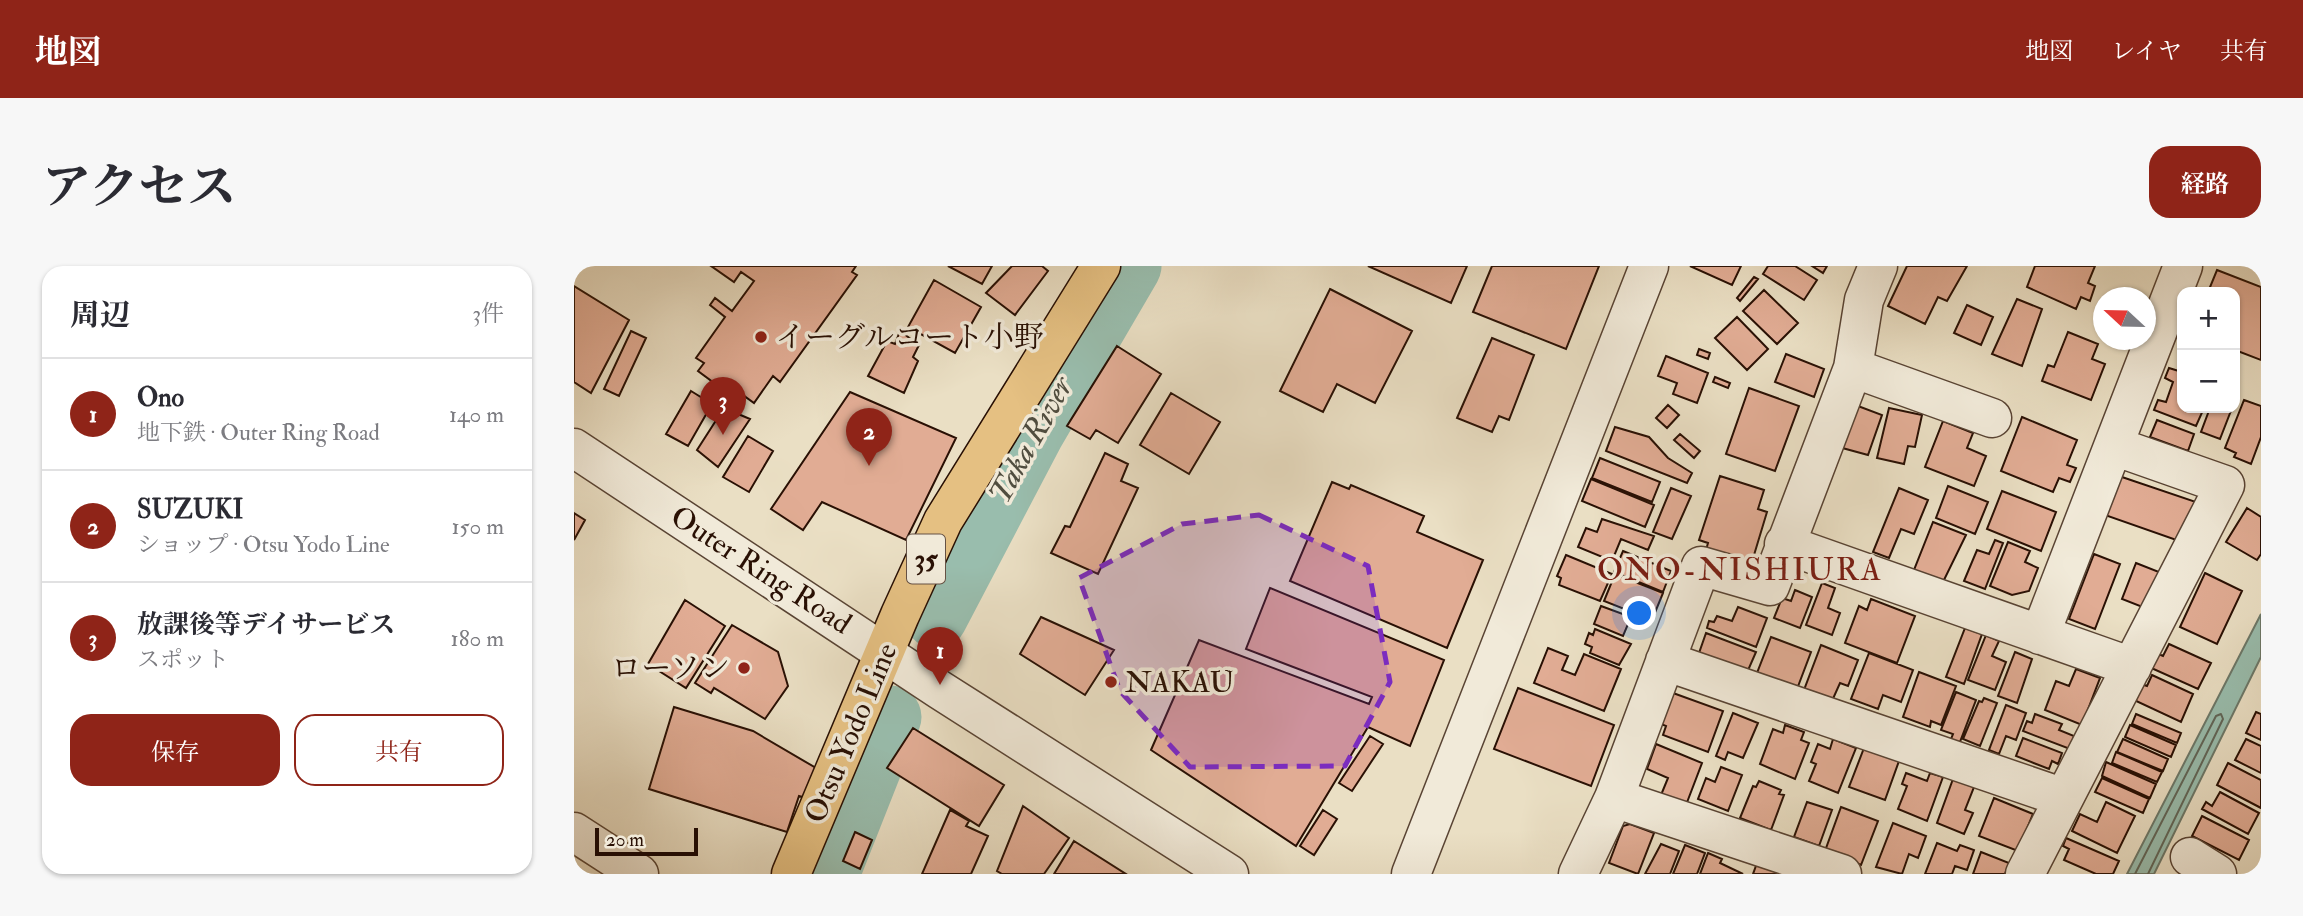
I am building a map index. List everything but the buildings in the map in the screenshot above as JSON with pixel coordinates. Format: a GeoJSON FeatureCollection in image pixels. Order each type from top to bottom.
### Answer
{"type":"FeatureCollection","features":[{"type":"Feature","properties":{"kind":"main road","name":"Otsu Yodo Line"},"geometry":{"type":"LineString","coordinates":[[791,874],[943,521],[1101,266]]}},
{"type":"Feature","properties":{"kind":"street"},"geometry":{"type":"LineString","coordinates":[[1411,874],[1649,266]]}},
{"type":"Feature","properties":{"kind":"street"},"geometry":{"type":"LineString","coordinates":[[1578,874],[1614,798],[1701,566],[1770,586],[1853,368],[1864,300],[1878,266]]}},
{"type":"Feature","properties":{"kind":"street"},"geometry":{"type":"LineString","coordinates":[[2040,635],[2183,266]]}},
{"type":"Feature","properties":{"kind":"street"},"geometry":{"type":"LineString","coordinates":[[1853,368],[1992,418]]}},
{"type":"Feature","properties":{"kind":"street"},"geometry":{"type":"LineString","coordinates":[[2025,874],[2225,485],[2114,446]]}},
{"type":"Feature","properties":{"kind":"street","name":"Outer Ring Road"},"geometry":{"type":"LineString","coordinates":[[574,448],[885,653],[1229,874]]}},
{"type":"Feature","properties":{"kind":"street"},"geometry":{"type":"LineString","coordinates":[[1784,544],[2132,667]]}},
{"type":"Feature","properties":{"kind":"street"},"geometry":{"type":"LineString","coordinates":[[1665,661],[2064,798]]}},
{"type":"Feature","properties":{"kind":"street"},"geometry":{"type":"LineString","coordinates":[[1614,798],[1842,874]]}},
{"type":"Feature","properties":{"kind":"street"},"geometry":{"type":"LineString","coordinates":[[574,832],[639,874]]}},
{"type":"Feature","properties":{"kind":"highlighted area"},"geometry":{"type":"Polygon","coordinates":[[[1259,515],[1368,566],[1390,682],[1345,766],[1190,767],[1120,691],[1079,578],[1182,524],[1259,515]]]}},
{"type":"Feature","properties":{"kind":"water"},"geometry":{"type":"Polygon","coordinates":[[[2261,614],[2261,657],[2154,874],[2127,874],[2261,614]]]}},
{"type":"Feature","properties":{"kind":"waterway","name":"Taka River"},"geometry":{"type":"LineString","coordinates":[[936,617],[1033,432],[1130,266]]}},
{"type":"Feature","properties":{"kind":"waterway","name":"Taka River"},"geometry":{"type":"LineString","coordinates":[[828,874],[890,717]]}},
{"type":"Feature","properties":{"kind":"place","name":"イーグルコート小野"},"geometry":{"type":"Point","coordinates":[761,337]}},
{"type":"Feature","properties":{"kind":"place","name":"放課後等デイサービス"},"geometry":{"type":"Point","coordinates":[723,435]}},
{"type":"Feature","properties":{"kind":"place","name":"SUZUKI"},"geometry":{"type":"Point","coordinates":[869,466]}},
{"type":"Feature","properties":{"kind":"place","name":"ローソン"},"geometry":{"type":"Point","coordinates":[744,668]}},
{"type":"Feature","properties":{"kind":"place","name":"NAKAU"},"geometry":{"type":"Point","coordinates":[1111,682]}},
{"type":"Feature","properties":{"kind":"place","name":"Ono"},"geometry":{"type":"Point","coordinates":[940,685]}},
{"type":"Feature","properties":{"kind":"district","name":"ONO-NISHIURA"},"geometry":{"type":"Point","coordinates":[1740,570]}}]}
